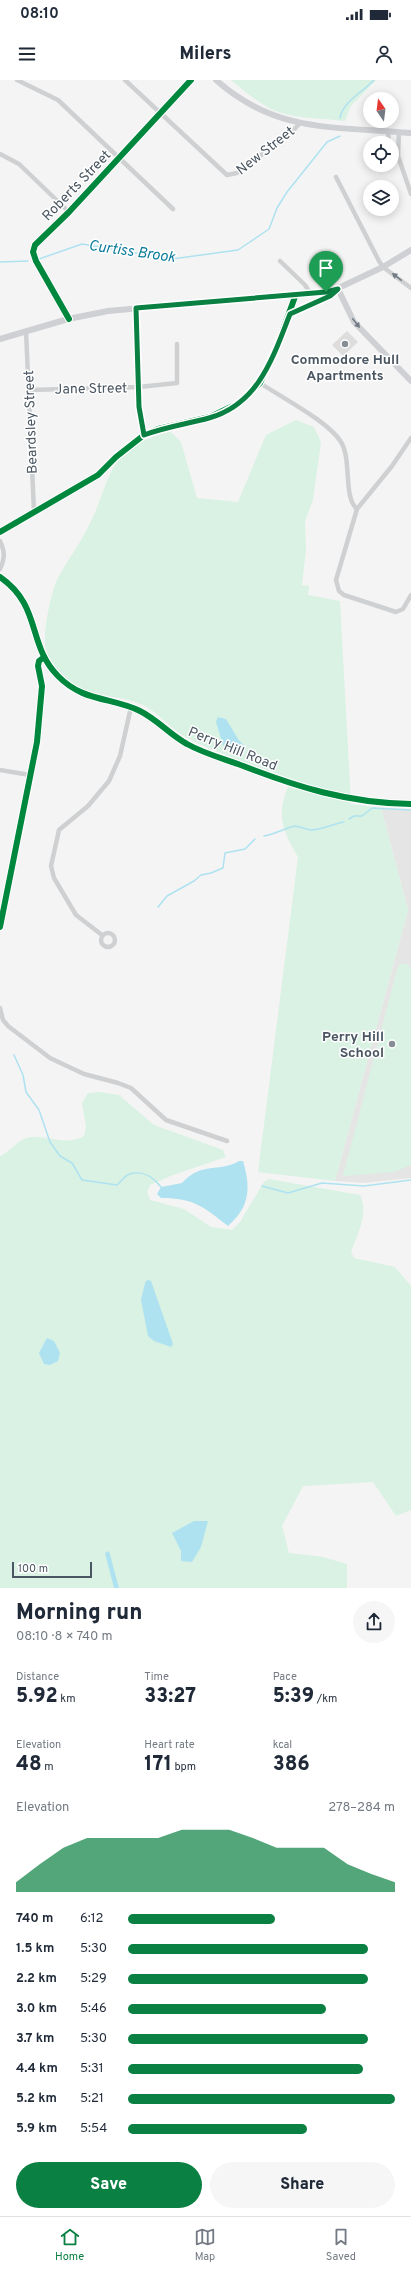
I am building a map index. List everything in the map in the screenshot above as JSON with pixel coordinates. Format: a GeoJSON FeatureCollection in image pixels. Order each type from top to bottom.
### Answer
{"type":"FeatureCollection","features":[{"type":"Feature","properties":{"kind":"main road"},"geometry":{"type":"LineString","coordinates":[[216,80],[256,110],[299,124],[411,133]]}},
{"type":"Feature","properties":{"kind":"main road"},"geometry":{"type":"LineString","coordinates":[[0,339],[95,313],[310,293],[338,289],[383,267],[411,250]]}},
{"type":"Feature","properties":{"kind":"main road"},"geometry":{"type":"LineString","coordinates":[[338,289],[354,322],[411,381]]}},
{"type":"Feature","properties":{"kind":"main road","name":"Perry Hill Road"},"geometry":{"type":"LineString","coordinates":[[0,577],[13,588],[24,601],[31,616],[44,657],[56,675],[76,691],[94,698],[131,707],[149,716],[180,740],[195,748],[284,782],[337,796],[411,804]]}},
{"type":"Feature","properties":{"kind":"street"},"geometry":{"type":"LineString","coordinates":[[18,80],[58,100],[173,209]]}},
{"type":"Feature","properties":{"kind":"street","name":"New Street"},"geometry":{"type":"LineString","coordinates":[[125,80],[224,173],[229,175],[237,173],[291,133],[299,124]]}},
{"type":"Feature","properties":{"kind":"street","name":"Roberts Street"},"geometry":{"type":"LineString","coordinates":[[69,319],[36,261],[33,252],[36,242],[69,212],[191,80]]}},
{"type":"Feature","properties":{"kind":"street"},"geometry":{"type":"LineString","coordinates":[[388,131],[388,136]]}},
{"type":"Feature","properties":{"kind":"street"},"geometry":{"type":"LineString","coordinates":[[399,144],[400,132]]}},
{"type":"Feature","properties":{"kind":"street"},"geometry":{"type":"LineString","coordinates":[[0,154],[19,164],[69,212]]}},
{"type":"Feature","properties":{"kind":"street"},"geometry":{"type":"LineString","coordinates":[[399,159],[411,194]]}},
{"type":"Feature","properties":{"kind":"street"},"geometry":{"type":"LineString","coordinates":[[336,177],[383,267],[411,288]]}},
{"type":"Feature","properties":{"kind":"street"},"geometry":{"type":"LineString","coordinates":[[280,261],[305,285],[310,293]]}},
{"type":"Feature","properties":{"kind":"street"},"geometry":{"type":"LineString","coordinates":[[290,314],[330,296],[338,289]]}},
{"type":"Feature","properties":{"kind":"street"},"geometry":{"type":"LineString","coordinates":[[0,532],[98,475],[122,452],[144,435],[225,412],[238,404],[260,383],[290,314],[296,294]]}},
{"type":"Feature","properties":{"kind":"street"},"geometry":{"type":"LineString","coordinates":[[136,308],[139,407],[144,435]]}},
{"type":"Feature","properties":{"kind":"street","name":"Beardsley Street"},"geometry":{"type":"LineString","coordinates":[[26,331],[34,512]]}},
{"type":"Feature","properties":{"kind":"street","name":"Jane Street"},"geometry":{"type":"LineString","coordinates":[[29,390],[139,387],[177,383],[177,344]]}},
{"type":"Feature","properties":{"kind":"street"},"geometry":{"type":"LineString","coordinates":[[260,383],[318,421],[339,438],[347,454],[351,502],[357,509]]}},
{"type":"Feature","properties":{"kind":"street"},"geometry":{"type":"LineString","coordinates":[[411,438],[357,509],[336,580],[339,591],[344,595],[396,612],[403,609],[411,595]]}},
{"type":"Feature","properties":{"kind":"street"},"geometry":{"type":"LineString","coordinates":[[0,541],[5,551],[4,561],[0,569]]}},
{"type":"Feature","properties":{"kind":"street"},"geometry":{"type":"LineString","coordinates":[[0,927],[1,914],[37,742],[42,686],[38,664],[44,657]]}},
{"type":"Feature","properties":{"kind":"street"},"geometry":{"type":"LineString","coordinates":[[102,935],[76,915],[54,878],[51,866],[59,830],[88,806],[109,780],[120,756],[131,707]]}},
{"type":"Feature","properties":{"kind":"street"},"geometry":{"type":"LineString","coordinates":[[0,770],[30,775]]}},
{"type":"Feature","properties":{"kind":"street"},"geometry":{"type":"LineString","coordinates":[[0,1008],[3,1020],[8,1026],[50,1058],[84,1074],[131,1088],[166,1120],[227,1141]]}},
{"type":"Feature","properties":{"kind":"shaded area","name":"Perry Hill School"},"geometry":{"type":"Polygon","coordinates":[[[381,808],[411,810],[411,1178],[364,1183],[335,1181],[408,910],[381,808]]]}},
{"type":"Feature","properties":{"kind":"green space"},"geometry":{"type":"Polygon","coordinates":[[[231,80],[376,80],[351,106],[345,121],[288,115],[271,109],[245,92],[231,80]]]}},
{"type":"Feature","properties":{"kind":"green space"},"geometry":{"type":"Polygon","coordinates":[[[296,420],[314,427],[321,442],[313,500],[305,521],[306,549],[302,585],[309,586],[308,595],[340,601],[351,804],[381,808],[408,910],[335,1181],[258,1172],[298,857],[287,836],[282,818],[284,800],[291,779],[223,754],[184,736],[143,705],[95,693],[79,687],[64,676],[51,660],[46,649],[45,642],[46,624],[55,584],[86,531],[113,469],[120,458],[131,448],[147,439],[170,431],[181,442],[197,498],[238,502],[266,435],[296,420]]]}},
{"type":"Feature","properties":{"kind":"green space","name":"Perry Hill School"},"geometry":{"type":"Polygon","coordinates":[[[402,963],[407,964],[411,969],[411,1165],[394,1172],[343,1176],[398,966],[402,963]]]}},
{"type":"Feature","properties":{"kind":"green space"},"geometry":{"type":"Polygon","coordinates":[[[99,1092],[119,1095],[154,1125],[223,1150],[226,1157],[173,1175],[150,1185],[147,1192],[150,1200],[184,1209],[211,1227],[232,1230],[240,1222],[264,1182],[269,1179],[360,1195],[363,1216],[362,1223],[351,1251],[354,1258],[395,1267],[411,1286],[411,1510],[396,1516],[373,1482],[303,1486],[282,1526],[289,1553],[323,1557],[347,1564],[347,1588],[0,1588],[0,1156],[23,1139],[27,1138],[39,1137],[71,1140],[84,1136],[86,1126],[82,1103],[88,1093],[99,1092]]]}},
{"type":"Feature","properties":{"kind":"water"},"geometry":{"type":"Polygon","coordinates":[[[218,717],[226,719],[238,739],[246,748],[244,752],[235,754],[223,745],[216,722],[218,717]]]}},
{"type":"Feature","properties":{"kind":"water"},"geometry":{"type":"Polygon","coordinates":[[[243,1161],[246,1171],[248,1188],[247,1196],[241,1212],[228,1226],[198,1205],[173,1198],[161,1198],[157,1194],[161,1187],[182,1183],[189,1176],[197,1172],[243,1161]]]}},
{"type":"Feature","properties":{"kind":"water"},"geometry":{"type":"Polygon","coordinates":[[[147,1280],[151,1281],[173,1344],[171,1347],[154,1341],[148,1336],[141,1300],[147,1280]]]}},
{"type":"Feature","properties":{"kind":"water"},"geometry":{"type":"Polygon","coordinates":[[[47,1338],[54,1341],[60,1353],[58,1361],[50,1365],[44,1364],[39,1353],[47,1338]]]}},
{"type":"Feature","properties":{"kind":"water"},"geometry":{"type":"Polygon","coordinates":[[[194,1521],[208,1521],[201,1547],[192,1562],[181,1561],[181,1551],[172,1533],[194,1521]]]}},
{"type":"Feature","properties":{"kind":"water"},"geometry":{"type":"Polygon","coordinates":[[[109,1551],[119,1588],[114,1588],[105,1553],[109,1551]]]}},
{"type":"Feature","properties":{"kind":"building","name":"Commodore Hull Apartments"},"geometry":{"type":"Polygon","coordinates":[[[347,331],[358,342],[343,356],[332,345],[347,331]]]}},
{"type":"Feature","properties":{"kind":"waterway","name":"Curtiss Brook"},"geometry":{"type":"LineString","coordinates":[[340,118],[349,102],[374,80]]}},
{"type":"Feature","properties":{"kind":"waterway","name":"Curtiss Brook"},"geometry":{"type":"LineString","coordinates":[[39,259],[82,244],[172,259],[238,250],[269,229],[277,208],[287,192],[327,142],[340,136]]}},
{"type":"Feature","properties":{"kind":"waterway","name":"Curtiss Brook"},"geometry":{"type":"LineString","coordinates":[[0,262],[28,261]]}},
{"type":"Feature","properties":{"kind":"waterway"},"geometry":{"type":"LineString","coordinates":[[349,819],[354,816],[362,816],[372,808],[411,810]]}},
{"type":"Feature","properties":{"kind":"waterway"},"geometry":{"type":"LineString","coordinates":[[264,836],[294,826],[312,830],[344,822]]}},
{"type":"Feature","properties":{"kind":"waterway"},"geometry":{"type":"LineString","coordinates":[[158,907],[167,896],[194,881],[201,875],[223,868],[225,853],[245,849],[255,839]]}},
{"type":"Feature","properties":{"kind":"waterway"},"geometry":{"type":"LineString","coordinates":[[14,1055],[23,1075],[26,1092],[39,1110],[50,1142],[60,1156],[72,1163],[82,1180],[117,1185],[128,1175],[139,1173],[152,1178],[161,1187]]}},
{"type":"Feature","properties":{"kind":"waterway"},"geometry":{"type":"LineString","coordinates":[[262,1186],[288,1193],[322,1183],[364,1186],[411,1180]]}},
{"type":"Feature","properties":{"kind":"cycle path"},"geometry":{"type":"LineString","coordinates":[[69,319],[36,261],[33,252],[35,245],[69,212],[191,80]]}},
{"type":"Feature","properties":{"kind":"cycle path"},"geometry":{"type":"LineString","coordinates":[[0,532],[98,475],[116,457],[144,435],[158,429],[210,417],[237,404],[260,383],[277,346],[296,294]]}},
{"type":"Feature","properties":{"kind":"cycle path"},"geometry":{"type":"LineString","coordinates":[[0,577],[13,588],[22,600],[29,613],[42,652],[48,664],[58,676],[77,690],[87,695],[118,703],[140,711],[193,747],[281,780],[323,792],[365,801],[411,804]]}},
{"type":"Feature","properties":{"kind":"cycle path"},"geometry":{"type":"LineString","coordinates":[[0,927],[37,742],[42,686],[38,666],[39,661],[44,657]]}},
{"type":"Feature","properties":{"kind":"place","name":"Commodore Hull Apartments"},"geometry":{"type":"Point","coordinates":[345,344]}},
{"type":"Feature","properties":{"kind":"place","name":"Perry Hill School"},"geometry":{"type":"Point","coordinates":[392,1044]}},
{"type":"Feature","properties":{"kind":"route"},"geometry":{"type":"LineString","coordinates":[[338,289],[330,296],[290,314],[260,383],[238,404],[225,412],[210,417],[158,429],[144,435],[139,407],[136,308],[326,292],[338,289]]}}]}
